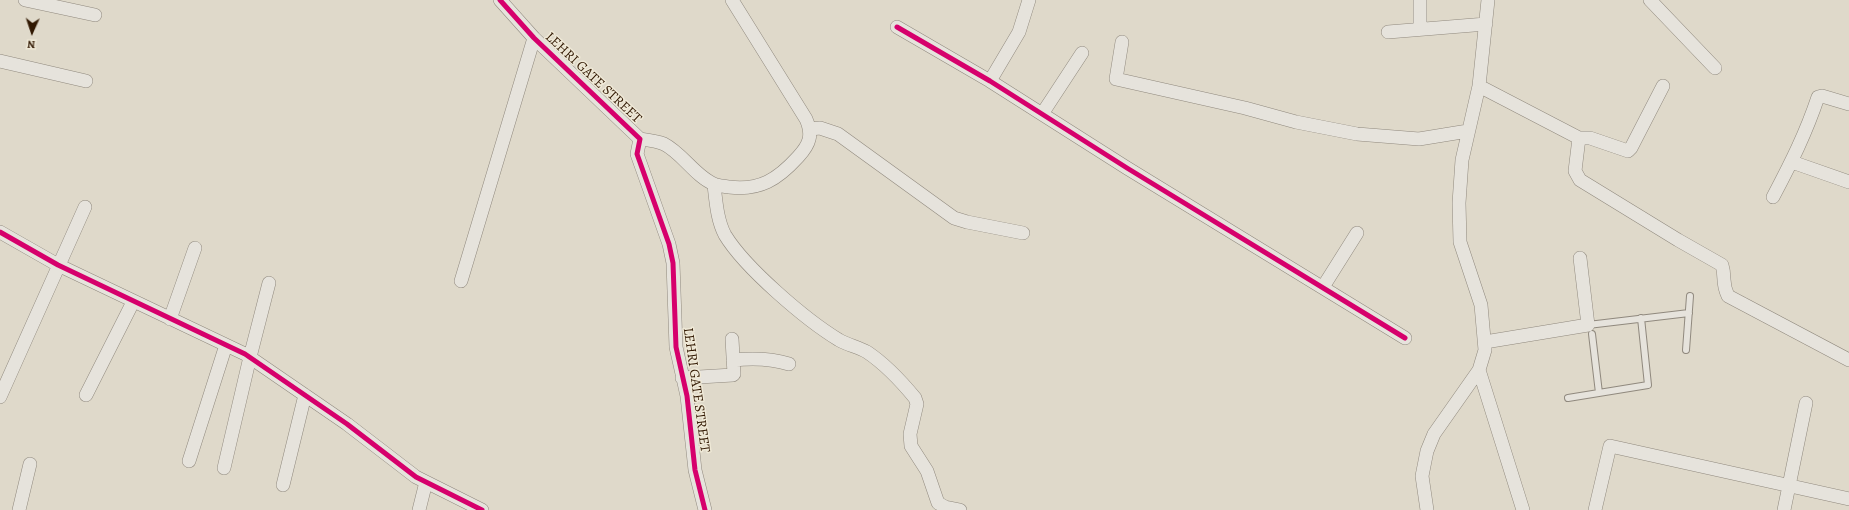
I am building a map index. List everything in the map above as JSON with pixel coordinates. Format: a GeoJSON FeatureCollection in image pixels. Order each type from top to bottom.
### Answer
{"type":"FeatureCollection","features":[{"type":"Feature","properties":{"kind":"street"},"geometry":{"type":"LineString","coordinates":[[25,0],[95,15]]}},
{"type":"Feature","properties":{"kind":"street","name":"LEHRI GATE STREET"},"geometry":{"type":"LineString","coordinates":[[500,0],[534,38],[640,139],[637,154],[669,244],[673,263],[676,347],[687,396],[695,470],[705,510]]}},
{"type":"Feature","properties":{"kind":"street"},"geometry":{"type":"LineString","coordinates":[[640,139],[663,144],[676,152],[693,169],[714,184],[743,188],[768,183],[782,173],[800,155],[810,140],[810,129],[802,112],[732,0]]}},
{"type":"Feature","properties":{"kind":"street"},"geometry":{"type":"LineString","coordinates":[[990,81],[1019,32],[1029,0]]}},
{"type":"Feature","properties":{"kind":"street"},"geometry":{"type":"LineString","coordinates":[[1420,0],[1420,30]]}},
{"type":"Feature","properties":{"kind":"street"},"geometry":{"type":"LineString","coordinates":[[1427,510],[1422,476],[1427,451],[1434,434],[1479,370],[1485,350],[1481,305],[1460,242],[1460,196],[1462,160],[1479,86],[1488,0]]}},
{"type":"Feature","properties":{"kind":"street"},"geometry":{"type":"LineString","coordinates":[[1650,0],[1715,68]]}},
{"type":"Feature","properties":{"kind":"street"},"geometry":{"type":"LineString","coordinates":[[1388,32],[1486,24]]}},
{"type":"Feature","properties":{"kind":"street"},"geometry":{"type":"LineString","coordinates":[[897,27],[990,81],[1127,168],[1405,338]]}},
{"type":"Feature","properties":{"kind":"street"},"geometry":{"type":"LineString","coordinates":[[462,282],[534,38]]}},
{"type":"Feature","properties":{"kind":"street"},"geometry":{"type":"LineString","coordinates":[[1122,42],[1116,79],[1245,108],[1296,122],[1357,134],[1419,139],[1468,131]]}},
{"type":"Feature","properties":{"kind":"street"},"geometry":{"type":"LineString","coordinates":[[1042,114],[1082,53]]}},
{"type":"Feature","properties":{"kind":"street"},"geometry":{"type":"LineString","coordinates":[[0,61],[86,81]]}},
{"type":"Feature","properties":{"kind":"street"},"geometry":{"type":"LineString","coordinates":[[1479,86],[1579,138],[1590,138],[1628,151],[1631,148],[1663,86]]}},
{"type":"Feature","properties":{"kind":"street"},"geometry":{"type":"LineString","coordinates":[[1773,197],[1792,162],[1809,125],[1818,97],[1822,96],[1849,104]]}},
{"type":"Feature","properties":{"kind":"street"},"geometry":{"type":"LineString","coordinates":[[810,129],[820,128],[838,134],[954,218],[1023,233]]}},
{"type":"Feature","properties":{"kind":"street"},"geometry":{"type":"LineString","coordinates":[[1579,138],[1575,171],[1580,180],[1722,265],[1724,272],[1723,285],[1728,296],[1849,360]]}},
{"type":"Feature","properties":{"kind":"street"},"geometry":{"type":"LineString","coordinates":[[1792,162],[1849,182]]}},
{"type":"Feature","properties":{"kind":"street"},"geometry":{"type":"LineString","coordinates":[[714,184],[720,221],[725,235],[756,273],[812,322],[840,340],[866,351],[884,365],[915,398],[917,404],[910,434],[911,446],[927,471],[938,503],[945,507],[960,510]]}},
{"type":"Feature","properties":{"kind":"street"},"geometry":{"type":"LineString","coordinates":[[0,397],[85,207]]}},
{"type":"Feature","properties":{"kind":"street"},"geometry":{"type":"LineString","coordinates":[[0,232],[58,265],[250,357],[347,424],[416,477],[426,482],[457,504],[482,510]]}},
{"type":"Feature","properties":{"kind":"street"},"geometry":{"type":"LineString","coordinates":[[1323,287],[1357,233]]}},
{"type":"Feature","properties":{"kind":"street"},"geometry":{"type":"LineString","coordinates":[[170,318],[195,248]]}},
{"type":"Feature","properties":{"kind":"street"},"geometry":{"type":"LineString","coordinates":[[1484,342],[1590,329],[1580,258]]}},
{"type":"Feature","properties":{"kind":"street"},"geometry":{"type":"LineString","coordinates":[[224,468],[269,283]]}},
{"type":"Feature","properties":{"kind":"street"},"geometry":{"type":"LineString","coordinates":[[86,395],[134,302]]}},
{"type":"Feature","properties":{"kind":"street"},"geometry":{"type":"LineString","coordinates":[[682,378],[733,375],[732,339]]}},
{"type":"Feature","properties":{"kind":"street"},"geometry":{"type":"LineString","coordinates":[[189,461],[226,345]]}},
{"type":"Feature","properties":{"kind":"street"},"geometry":{"type":"LineString","coordinates":[[733,360],[768,359],[789,364]]}},
{"type":"Feature","properties":{"kind":"street"},"geometry":{"type":"LineString","coordinates":[[1479,370],[1523,510]]}},
{"type":"Feature","properties":{"kind":"street"},"geometry":{"type":"LineString","coordinates":[[283,486],[305,395]]}},
{"type":"Feature","properties":{"kind":"street"},"geometry":{"type":"LineString","coordinates":[[1784,510],[1806,403]]}},
{"type":"Feature","properties":{"kind":"street"},"geometry":{"type":"LineString","coordinates":[[1595,510],[1610,446],[1849,499]]}},
{"type":"Feature","properties":{"kind":"street"},"geometry":{"type":"LineString","coordinates":[[19,510],[30,464]]}},
{"type":"Feature","properties":{"kind":"street"},"geometry":{"type":"LineString","coordinates":[[419,510],[426,482]]}},
{"type":"Feature","properties":{"kind":"lane"},"geometry":{"type":"LineString","coordinates":[[1686,350],[1690,296]]}},
{"type":"Feature","properties":{"kind":"lane"},"geometry":{"type":"LineString","coordinates":[[1599,393],[1590,329],[1641,318],[1688,313]]}},
{"type":"Feature","properties":{"kind":"lane"},"geometry":{"type":"LineString","coordinates":[[1568,398],[1648,385],[1641,318]]}},
{"type":"Feature","properties":{"kind":"cycle path"},"geometry":{"type":"LineString","coordinates":[[500,0],[534,38],[640,139],[637,154],[669,244],[673,263],[676,347],[687,396],[695,470],[705,510]]}},
{"type":"Feature","properties":{"kind":"cycle path"},"geometry":{"type":"LineString","coordinates":[[897,27],[990,81],[1127,168],[1405,338]]}},
{"type":"Feature","properties":{"kind":"cycle path"},"geometry":{"type":"LineString","coordinates":[[0,232],[58,265],[245,354],[347,424],[416,477],[482,510]]}}]}
